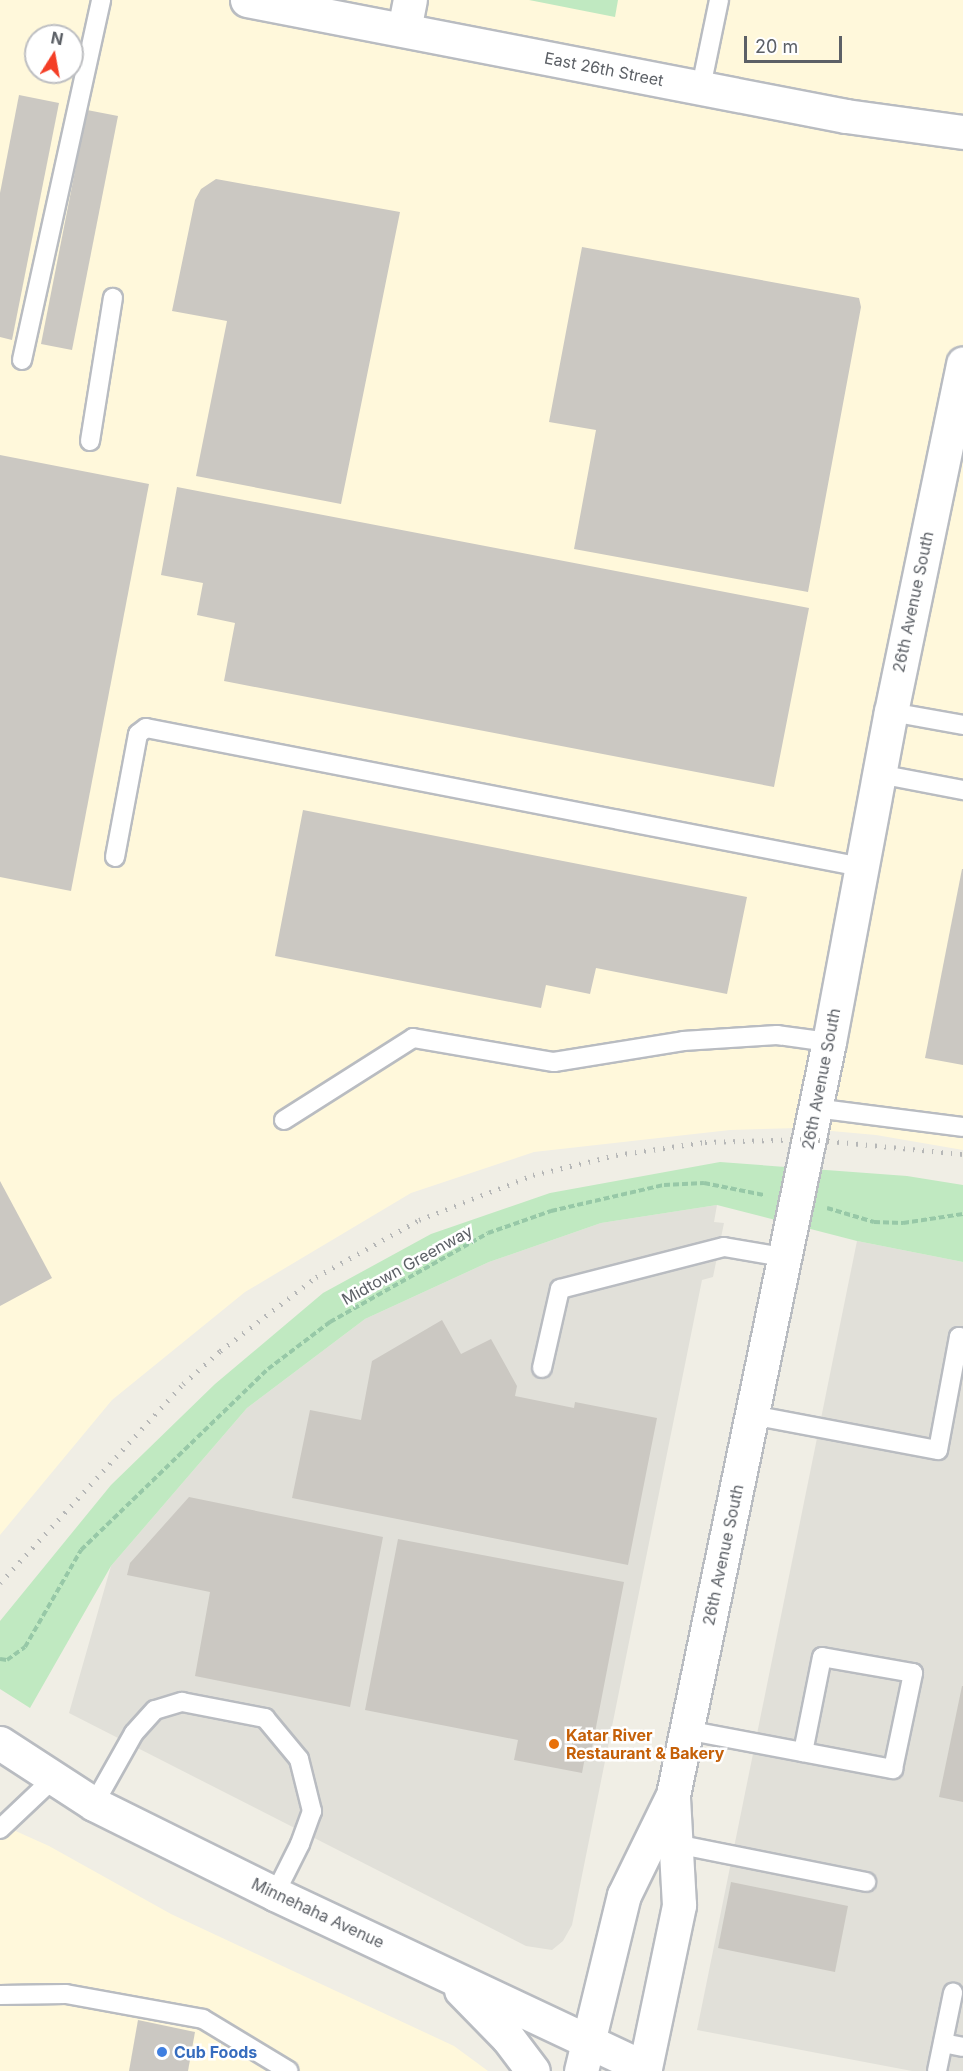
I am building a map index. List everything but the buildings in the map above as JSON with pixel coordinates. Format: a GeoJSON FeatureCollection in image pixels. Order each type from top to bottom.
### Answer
{"type":"FeatureCollection","features":[{"type":"Feature","properties":{"kind":"street","name":"East 26th Street"},"geometry":{"type":"LineString","coordinates":[[247,0],[407,15],[701,87],[846,116],[963,132]]}},
{"type":"Feature","properties":{"kind":"street","name":"26th Avenue South"},"geometry":{"type":"LineString","coordinates":[[584,2055],[624,1895],[673,1795],[829,1042],[891,712],[963,363]]}},
{"type":"Feature","properties":{"kind":"street","name":"Minnehaha Avenue"},"geometry":{"type":"LineString","coordinates":[[0,1743],[94,1804],[274,1894],[445,1973],[584,2055],[647,2070]]}},
{"type":"Feature","properties":{"kind":"street","name":"26th Avenue South"},"geometry":{"type":"LineString","coordinates":[[647,2070],[679,1905],[673,1795]]}},
{"type":"Feature","properties":{"kind":"street"},"geometry":{"type":"LineString","coordinates":[[445,1973],[508,2038],[532,2071]]}},
{"type":"Feature","properties":{"kind":"lane"},"geometry":{"type":"LineString","coordinates":[[22,360],[101,0]]}},
{"type":"Feature","properties":{"kind":"lane"},"geometry":{"type":"LineString","coordinates":[[701,87],[719,0]]}},
{"type":"Feature","properties":{"kind":"lane"},"geometry":{"type":"LineString","coordinates":[[90,441],[113,298]]}},
{"type":"Feature","properties":{"kind":"lane"},"geometry":{"type":"LineString","coordinates":[[891,712],[963,725]]}},
{"type":"Feature","properties":{"kind":"lane"},"geometry":{"type":"LineString","coordinates":[[115,857],[138,734],[146,728],[861,867]]}},
{"type":"Feature","properties":{"kind":"lane"},"geometry":{"type":"LineString","coordinates":[[879,774],[963,790]]}},
{"type":"Feature","properties":{"kind":"lane"},"geometry":{"type":"LineString","coordinates":[[284,1120],[413,1038],[554,1062],[683,1041],[777,1035],[829,1042]]}},
{"type":"Feature","properties":{"kind":"lane"},"geometry":{"type":"LineString","coordinates":[[815,1108],[963,1127]]}},
{"type":"Feature","properties":{"kind":"lane"},"geometry":{"type":"LineString","coordinates":[[542,1368],[560,1289],[724,1247],[783,1257]]}},
{"type":"Feature","properties":{"kind":"lane"},"geometry":{"type":"LineString","coordinates":[[752,1415],[938,1450],[959,1337],[963,1338]]}},
{"type":"Feature","properties":{"kind":"lane"},"geometry":{"type":"LineString","coordinates":[[687,1730],[803,1752],[893,1769],[913,1673],[822,1657],[803,1752]]}},
{"type":"Feature","properties":{"kind":"lane"},"geometry":{"type":"LineString","coordinates":[[94,1804],[134,1733],[154,1710],[182,1702],[265,1718],[299,1760],[312,1811],[300,1844],[274,1894]]}},
{"type":"Feature","properties":{"kind":"lane"},"geometry":{"type":"LineString","coordinates":[[0,1829],[54,1779]]}},
{"type":"Feature","properties":{"kind":"lane"},"geometry":{"type":"LineString","coordinates":[[676,1844],[866,1882]]}},
{"type":"Feature","properties":{"kind":"lane"},"geometry":{"type":"LineString","coordinates":[[937,2071],[953,1993]]}},
{"type":"Feature","properties":{"kind":"lane"},"geometry":{"type":"LineString","coordinates":[[0,1995],[66,1994],[203,2019],[288,2071]]}},
{"type":"Feature","properties":{"kind":"lane"},"geometry":{"type":"LineString","coordinates":[[942,2043],[963,2047]]}},
{"type":"Feature","properties":{"kind":"path","name":"Midtown Greenway"},"geometry":{"type":"LineString","coordinates":[[0,1659],[7,1660],[25,1647],[81,1550],[268,1369],[330,1322],[488,1233],[616,1193],[704,1183],[795,1202],[874,1222],[903,1223],[963,1214]]}},
{"type":"Feature","properties":{"kind":"shaded area"},"geometry":{"type":"Polygon","coordinates":[[[0,0],[963,0],[963,1150],[876,1135],[798,1128],[730,1130],[534,1152],[411,1193],[245,1292],[112,1400],[0,1535],[0,0]]]}},
{"type":"Feature","properties":{"kind":"shaded area"},"geometry":{"type":"Polygon","coordinates":[[[717,1205],[714,1222],[724,1223],[713,1277],[702,1280],[572,1925],[563,1941],[552,1950],[526,1946],[69,1713],[111,1566],[247,1408],[365,1319],[489,1262],[601,1223],[717,1205]]]}},
{"type":"Feature","properties":{"kind":"shaded area"},"geometry":{"type":"Polygon","coordinates":[[[857,1241],[963,1262],[963,2071],[912,2071],[697,2030],[857,1241]]]}},
{"type":"Feature","properties":{"kind":"shaded area"},"geometry":{"type":"Polygon","coordinates":[[[0,1824],[49,1846],[171,1914],[454,2046],[488,2071],[0,2071],[0,1824]]]}},
{"type":"Feature","properties":{"kind":"green space"},"geometry":{"type":"Polygon","coordinates":[[[529,0],[618,0],[615,17],[529,0]]]}},
{"type":"Feature","properties":{"kind":"green space"},"geometry":{"type":"Polygon","coordinates":[[[720,1162],[907,1176],[963,1185],[963,1262],[857,1241],[717,1205],[601,1223],[489,1262],[365,1319],[247,1408],[111,1566],[30,1708],[0,1689],[0,1621],[111,1485],[215,1384],[323,1293],[431,1234],[550,1193],[720,1162]]]}},
{"type":"Feature","properties":{"kind":"railway"},"geometry":{"type":"LineString","coordinates":[[0,1583],[183,1384],[220,1351],[316,1277],[419,1220],[533,1175],[616,1155],[705,1142],[809,1139],[963,1154]]}},
{"type":"Feature","properties":{"kind":"place","name":"Katar River Restaurant & Bakery"},"geometry":{"type":"Point","coordinates":[554,1744]}},
{"type":"Feature","properties":{"kind":"place","name":"Cub Foods"},"geometry":{"type":"Point","coordinates":[162,2052]}}]}
